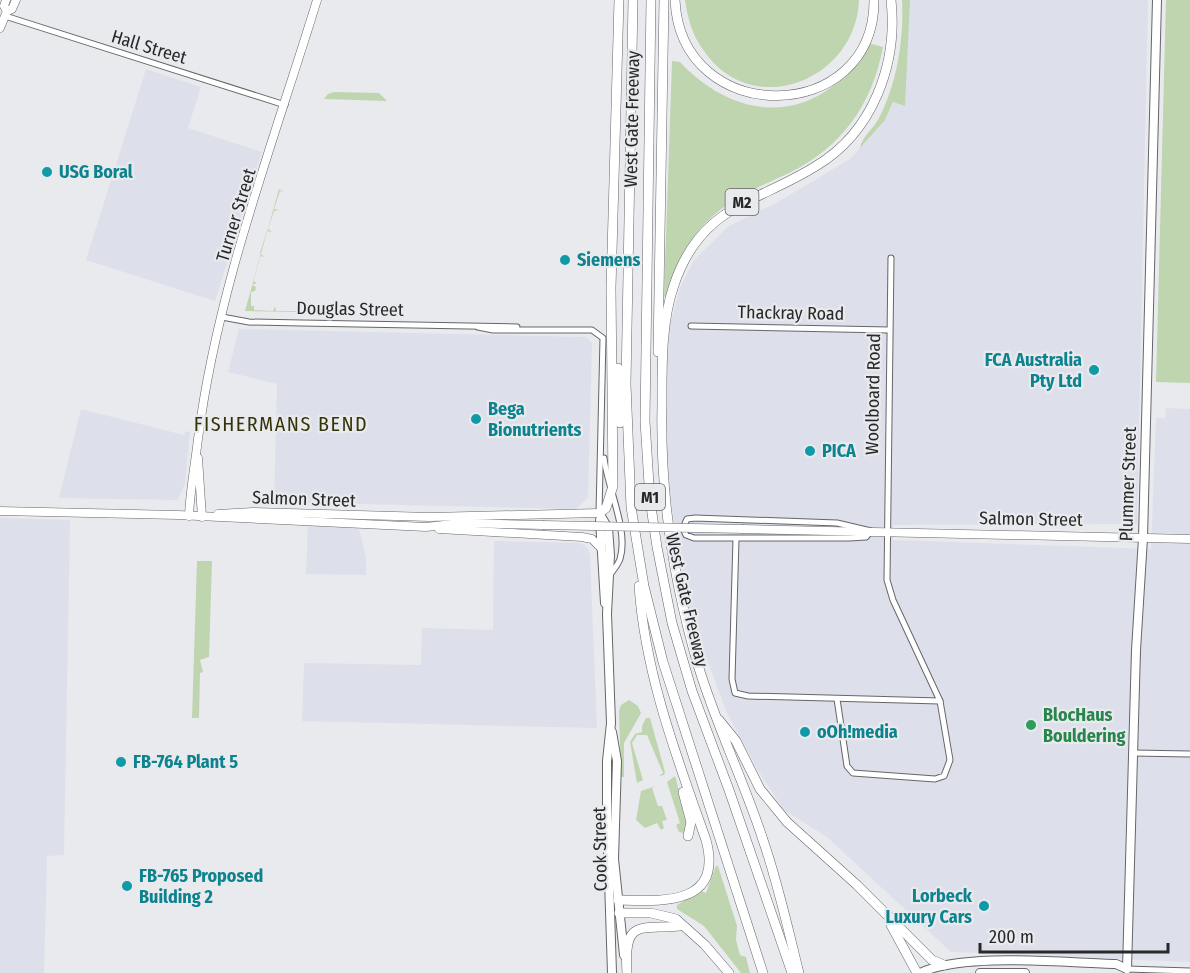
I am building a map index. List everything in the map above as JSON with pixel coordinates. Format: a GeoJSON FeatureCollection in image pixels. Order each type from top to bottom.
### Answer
{"type":"FeatureCollection","features":[{"type":"Feature","properties":{"kind":"highway"},"geometry":{"type":"LineString","coordinates":[[600,513],[606,508],[612,492],[613,192],[619,0]]}},
{"type":"Feature","properties":{"kind":"highway","name":"West Gate Freeway"},"geometry":{"type":"LineString","coordinates":[[633,0],[626,384],[629,480],[637,546],[663,662],[763,973]]}},
{"type":"Feature","properties":{"kind":"highway","name":"West Gate Freeway"},"geometry":{"type":"LineString","coordinates":[[651,0],[645,421],[649,491],[672,623],[692,691],[792,973]]}},
{"type":"Feature","properties":{"kind":"highway","name":"M1"},"geometry":{"type":"LineString","coordinates":[[664,0],[658,332],[661,450],[673,556],[690,635],[715,716],[763,840],[799,973]]}},
{"type":"Feature","properties":{"kind":"highway"},"geometry":{"type":"LineString","coordinates":[[675,0],[684,39],[703,67],[730,87],[751,94],[773,97],[807,92],[835,78],[848,66],[868,32],[874,0]]}},
{"type":"Feature","properties":{"kind":"highway","name":"M2"},"geometry":{"type":"LineString","coordinates":[[661,450],[666,326],[671,294],[685,261],[705,232],[731,209],[819,165],[852,136],[873,104],[888,63],[892,29],[891,0]]}},
{"type":"Feature","properties":{"kind":"highway"},"geometry":{"type":"LineString","coordinates":[[613,192],[621,436],[629,480]]}},
{"type":"Feature","properties":{"kind":"highway"},"geometry":{"type":"LineString","coordinates":[[637,546],[641,610],[660,704],[691,822],[688,836]]}},
{"type":"Feature","properties":{"kind":"highway"},"geometry":{"type":"LineString","coordinates":[[715,716],[735,741],[754,780],[772,806],[796,833],[932,960],[944,965]]}},
{"type":"Feature","properties":{"kind":"highway"},"geometry":{"type":"LineString","coordinates":[[614,900],[676,900],[694,890],[706,873],[707,846],[676,759]]}},
{"type":"Feature","properties":{"kind":"highway"},"geometry":{"type":"LineString","coordinates":[[878,908],[919,973]]}},
{"type":"Feature","properties":{"kind":"highway"},"geometry":{"type":"LineString","coordinates":[[614,914],[665,915],[676,919],[680,926],[705,945],[729,973]]}},
{"type":"Feature","properties":{"kind":"highway"},"geometry":{"type":"LineString","coordinates":[[627,973],[628,946],[633,933],[648,926],[680,926]]}},
{"type":"Feature","properties":{"kind":"main road","name":"Plummer Street"},"geometry":{"type":"LineString","coordinates":[[1123,971],[1136,650],[1143,538],[1156,0]]}},
{"type":"Feature","properties":{"kind":"main road","name":"Cook Street"},"geometry":{"type":"LineString","coordinates":[[600,513],[603,592],[607,614]]}},
{"type":"Feature","properties":{"kind":"main road","name":"Cook Street"},"geometry":{"type":"LineString","coordinates":[[600,513],[609,535],[607,614],[614,849],[612,973]]}},
{"type":"Feature","properties":{"kind":"main road","name":"Cook Street"},"geometry":{"type":"LineString","coordinates":[[614,914],[627,973]]}},
{"type":"Feature","properties":{"kind":"main road"},"geometry":{"type":"LineString","coordinates":[[919,973],[944,965],[977,962],[1116,964],[1123,971]]}},
{"type":"Feature","properties":{"kind":"main road"},"geometry":{"type":"LineString","coordinates":[[981,973],[1025,973]]}},
{"type":"Feature","properties":{"kind":"street"},"geometry":{"type":"LineString","coordinates":[[6,0],[4,6],[6,14]]}},
{"type":"Feature","properties":{"kind":"street"},"geometry":{"type":"LineString","coordinates":[[0,28],[16,0]]}},
{"type":"Feature","properties":{"kind":"street","name":"Turner Street"},"geometry":{"type":"LineString","coordinates":[[189,515],[204,394],[222,317],[318,0]]}},
{"type":"Feature","properties":{"kind":"street","name":"Hall Street"},"geometry":{"type":"LineString","coordinates":[[6,14],[285,105]]}},
{"type":"Feature","properties":{"kind":"street","name":"Woolboard Road"},"geometry":{"type":"LineString","coordinates":[[837,699],[847,766],[853,773],[935,779],[944,776],[950,759],[940,701],[890,594],[886,572],[891,258]]}},
{"type":"Feature","properties":{"kind":"street","name":"Douglas Street"},"geometry":{"type":"LineString","coordinates":[[222,317],[249,322],[478,327],[507,325],[598,333],[604,344],[603,444]]}},
{"type":"Feature","properties":{"kind":"street","name":"Thackray Road"},"geometry":{"type":"LineString","coordinates":[[691,326],[889,330]]}},
{"type":"Feature","properties":{"kind":"street","name":"Turner Street"},"geometry":{"type":"LineString","coordinates":[[198,441],[202,516]]}},
{"type":"Feature","properties":{"kind":"street"},"geometry":{"type":"LineString","coordinates":[[600,513],[603,444]]}},
{"type":"Feature","properties":{"kind":"street","name":"Cook Street"},"geometry":{"type":"LineString","coordinates":[[603,444],[606,478],[617,504],[621,557],[609,577]]}},
{"type":"Feature","properties":{"kind":"street","name":"Salmon Street"},"geometry":{"type":"LineString","coordinates":[[0,511],[302,517],[600,513]]}},
{"type":"Feature","properties":{"kind":"street"},"geometry":{"type":"LineString","coordinates":[[574,514],[580,523],[575,536]]}},
{"type":"Feature","properties":{"kind":"street","name":"Salmon Street"},"geometry":{"type":"LineString","coordinates":[[302,517],[575,536],[592,539],[601,548]]}},
{"type":"Feature","properties":{"kind":"street","name":"Salmon Street"},"geometry":{"type":"LineString","coordinates":[[430,517],[461,523]]}},
{"type":"Feature","properties":{"kind":"street","name":"Salmon Street"},"geometry":{"type":"LineString","coordinates":[[692,518],[743,519],[837,523],[871,531],[866,537],[736,539],[691,537],[684,532],[683,525],[692,518]]}},
{"type":"Feature","properties":{"kind":"street","name":"Salmon Street"},"geometry":{"type":"LineString","coordinates":[[426,526],[461,523],[1190,539]]}},
{"type":"Feature","properties":{"kind":"street"},"geometry":{"type":"LineString","coordinates":[[736,539],[732,688],[735,693],[748,696],[940,701]]}},
{"type":"Feature","properties":{"kind":"street"},"geometry":{"type":"LineString","coordinates":[[1133,753],[1190,754]]}},
{"type":"Feature","properties":{"kind":"street"},"geometry":{"type":"LineString","coordinates":[[1123,971],[1190,971]]}},
{"type":"Feature","properties":{"kind":"shaded area"},"geometry":{"type":"Polygon","coordinates":[[[907,0],[1148,0],[1137,524],[893,525],[893,540],[1151,549],[1156,418],[1165,418],[1166,408],[1190,409],[1190,962],[951,952],[827,837],[784,810],[757,769],[726,711],[688,607],[667,478],[668,332],[680,288],[694,260],[729,226],[776,203],[850,159],[885,120],[894,102],[905,106],[907,0]]]}},
{"type":"Feature","properties":{"kind":"shaded area"},"geometry":{"type":"Polygon","coordinates":[[[146,69],[201,87],[188,128],[262,152],[215,301],[86,260],[146,69]]]}},
{"type":"Feature","properties":{"kind":"shaded area"},"geometry":{"type":"Polygon","coordinates":[[[239,329],[586,337],[592,343],[588,497],[576,509],[274,502],[277,384],[228,372],[239,329]]]}},
{"type":"Feature","properties":{"kind":"shaded area"},"geometry":{"type":"Polygon","coordinates":[[[81,409],[184,435],[186,431],[190,432],[185,483],[178,500],[59,498],[81,409]]]}},
{"type":"Feature","properties":{"kind":"shaded area"},"geometry":{"type":"Polygon","coordinates":[[[0,518],[70,520],[64,855],[47,856],[44,973],[0,973],[0,518]]]}},
{"type":"Feature","properties":{"kind":"shaded area"},"geometry":{"type":"Polygon","coordinates":[[[308,524],[358,526],[366,557],[366,575],[306,574],[308,524]]]}},
{"type":"Feature","properties":{"kind":"shaded area"},"geometry":{"type":"Polygon","coordinates":[[[494,541],[580,543],[587,547],[590,555],[597,728],[302,721],[304,663],[421,665],[422,628],[493,630],[494,541]]]}},
{"type":"Feature","properties":{"kind":"green space"},"geometry":{"type":"Polygon","coordinates":[[[685,0],[859,0],[853,28],[840,52],[821,70],[798,82],[773,87],[748,84],[724,72],[696,39],[685,0]]]}},
{"type":"Feature","properties":{"kind":"green space"},"geometry":{"type":"Polygon","coordinates":[[[902,0],[910,0],[905,106],[893,102],[885,120],[860,148],[878,120],[890,92],[898,62],[902,31],[902,0]]]}},
{"type":"Feature","properties":{"kind":"green space"},"geometry":{"type":"Polygon","coordinates":[[[1166,0],[1190,0],[1190,383],[1156,382],[1166,0]]]}},
{"type":"Feature","properties":{"kind":"green space"},"geometry":{"type":"Polygon","coordinates":[[[868,43],[883,47],[871,88],[852,122],[825,150],[808,162],[722,208],[705,223],[690,242],[674,274],[666,297],[664,296],[672,61],[680,62],[704,83],[729,98],[755,106],[780,107],[805,102],[829,89],[850,70],[868,43]]]}},
{"type":"Feature","properties":{"kind":"green space"},"geometry":{"type":"Polygon","coordinates":[[[334,92],[379,93],[387,101],[324,99],[328,94],[334,92]]]}},
{"type":"Feature","properties":{"kind":"green space"},"geometry":{"type":"Polygon","coordinates":[[[279,189],[284,192],[280,191],[274,209],[279,210],[274,211],[268,229],[272,232],[267,231],[279,189]]]}},
{"type":"Feature","properties":{"kind":"green space"},"geometry":{"type":"Polygon","coordinates":[[[252,285],[256,287],[255,291],[251,292],[251,306],[254,306],[254,310],[273,311],[275,306],[276,311],[297,311],[299,307],[299,312],[245,311],[252,285]]]}},
{"type":"Feature","properties":{"kind":"green space"},"geometry":{"type":"Polygon","coordinates":[[[197,561],[212,561],[209,657],[200,660],[203,672],[200,673],[199,718],[192,718],[197,561]]]}},
{"type":"Feature","properties":{"kind":"green space"},"geometry":{"type":"Polygon","coordinates":[[[629,700],[638,706],[641,713],[624,743],[624,777],[621,777],[619,711],[621,705],[629,700]]]}},
{"type":"Feature","properties":{"kind":"green space"},"geometry":{"type":"Polygon","coordinates":[[[646,718],[650,718],[665,772],[664,775],[659,776],[663,773],[647,735],[637,735],[632,743],[643,780],[637,783],[630,742],[635,734],[642,732],[646,718]]]}},
{"type":"Feature","properties":{"kind":"green space"},"geometry":{"type":"Polygon","coordinates":[[[675,776],[688,824],[684,833],[679,832],[676,825],[680,823],[667,782],[675,776]]]}},
{"type":"Feature","properties":{"kind":"green space"},"geometry":{"type":"Polygon","coordinates":[[[656,786],[652,788],[658,806],[662,806],[667,820],[662,821],[664,828],[661,830],[657,823],[645,828],[636,820],[641,791],[656,786]]]}},
{"type":"Feature","properties":{"kind":"green space"},"geometry":{"type":"Polygon","coordinates":[[[716,866],[718,866],[737,926],[736,940],[740,955],[746,957],[750,973],[741,973],[704,926],[677,909],[677,905],[701,891],[706,893],[716,866]]]}},
{"type":"Feature","properties":{"kind":"place","name":"USG Boral"},"geometry":{"type":"Point","coordinates":[47,172]}},
{"type":"Feature","properties":{"kind":"place","name":"Siemens"},"geometry":{"type":"Point","coordinates":[565,260]}},
{"type":"Feature","properties":{"kind":"place","name":"FCA Australia Pty Ltd"},"geometry":{"type":"Point","coordinates":[1094,370]}},
{"type":"Feature","properties":{"kind":"place","name":"Bega Bionutrients"},"geometry":{"type":"Point","coordinates":[476,419]}},
{"type":"Feature","properties":{"kind":"place","name":"PICA"},"geometry":{"type":"Point","coordinates":[810,451]}},
{"type":"Feature","properties":{"kind":"place","name":"BlocHaus Bouldering"},"geometry":{"type":"Point","coordinates":[1031,725]}},
{"type":"Feature","properties":{"kind":"place","name":"oOh!media"},"geometry":{"type":"Point","coordinates":[805,732]}},
{"type":"Feature","properties":{"kind":"place","name":"FB-764 Plant 5"},"geometry":{"type":"Point","coordinates":[121,762]}},
{"type":"Feature","properties":{"kind":"place","name":"FB-765 Proposed Building 2"},"geometry":{"type":"Point","coordinates":[127,886]}},
{"type":"Feature","properties":{"kind":"place","name":"Lorbeck Luxury Cars"},"geometry":{"type":"Point","coordinates":[984,906]}},
{"type":"Feature","properties":{"kind":"district","name":"FISHERMANS BEND"},"geometry":{"type":"Point","coordinates":[281,424]}}]}
